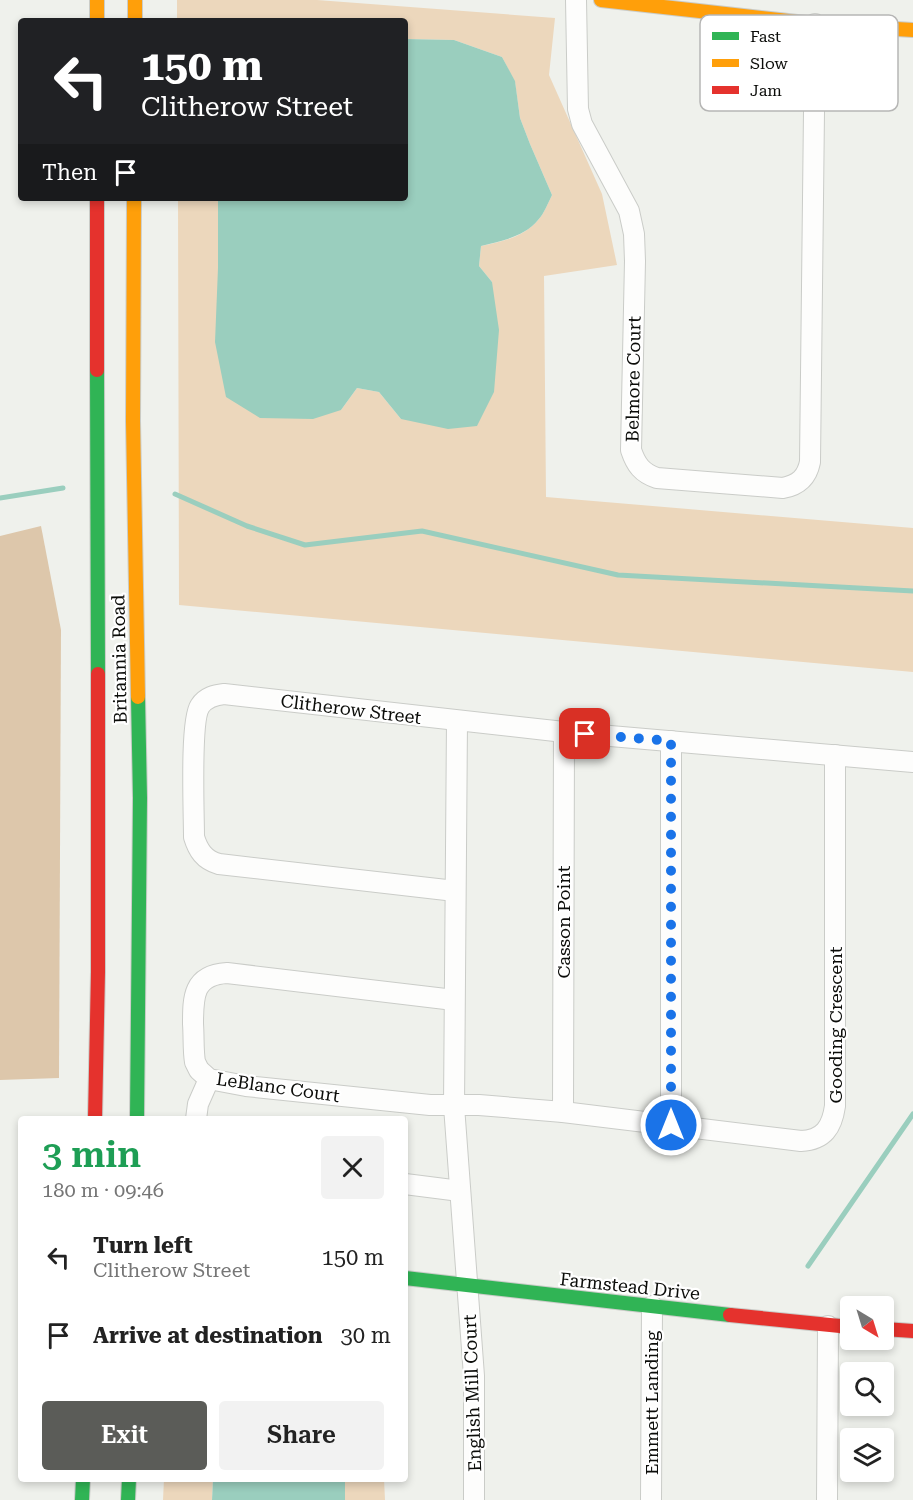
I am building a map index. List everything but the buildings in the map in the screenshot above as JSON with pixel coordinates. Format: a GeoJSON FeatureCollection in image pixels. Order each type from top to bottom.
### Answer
{"type":"FeatureCollection","features":[{"type":"Feature","properties":{"kind":"main road"},"geometry":{"type":"LineString","coordinates":[[97,0],[97,18]]}},
{"type":"Feature","properties":{"kind":"main road"},"geometry":{"type":"LineString","coordinates":[[135,0],[135,18]]}},
{"type":"Feature","properties":{"kind":"main road"},"geometry":{"type":"LineString","coordinates":[[601,0],[735,15]]}},
{"type":"Feature","properties":{"kind":"main road"},"geometry":{"type":"LineString","coordinates":[[898,29],[913,30]]}},
{"type":"Feature","properties":{"kind":"main road","name":"Britannia Road"},"geometry":{"type":"LineString","coordinates":[[95,1116],[98,972],[97,201]]}},
{"type":"Feature","properties":{"kind":"main road","name":"Britannia Road"},"geometry":{"type":"LineString","coordinates":[[134,201],[133,422],[140,798],[137,1116]]}},
{"type":"Feature","properties":{"kind":"main road","name":"Farmstead Drive"},"geometry":{"type":"LineString","coordinates":[[408,1278],[840,1327]]}},
{"type":"Feature","properties":{"kind":"main road"},"geometry":{"type":"LineString","coordinates":[[894,1330],[913,1331]]}},
{"type":"Feature","properties":{"kind":"main road"},"geometry":{"type":"LineString","coordinates":[[82,1500],[83,1482]]}},
{"type":"Feature","properties":{"kind":"main road"},"geometry":{"type":"LineString","coordinates":[[128,1500],[129,1482]]}},
{"type":"Feature","properties":{"kind":"street","name":"Belmore Court"},"geometry":{"type":"LineString","coordinates":[[576,0],[578,109],[582,124],[629,211],[634,234],[631,450],[640,469],[648,475],[657,478],[783,488],[793,486],[802,480],[808,470],[810,462],[814,111]]}},
{"type":"Feature","properties":{"kind":"street","name":"Clitherow Street"},"geometry":{"type":"LineString","coordinates":[[455,891],[219,864],[207,859],[200,852],[194,837],[194,734],[196,715],[201,705],[214,695],[224,694],[564,732],[913,762]]}},
{"type":"Feature","properties":{"kind":"street","name":"English Mill Court"},"geometry":{"type":"LineString","coordinates":[[457,721],[454,1106],[474,1376],[474,1500]]}},
{"type":"Feature","properties":{"kind":"street","name":"Casson Point"},"geometry":{"type":"LineString","coordinates":[[563,1112],[564,732]]}},
{"type":"Feature","properties":{"kind":"street"},"geometry":{"type":"LineString","coordinates":[[671,741],[671,1125]]}},
{"type":"Feature","properties":{"kind":"street","name":"Gooding Crescent"},"geometry":{"type":"LineString","coordinates":[[454,1106],[512,1107],[811,1141],[828,1131],[833,1120],[835,756]]}},
{"type":"Feature","properties":{"kind":"street","name":"LeBlanc Court"},"geometry":{"type":"LineString","coordinates":[[454,1000],[227,973],[206,978],[198,987],[193,998],[194,1054],[199,1070],[209,1079],[246,1086],[454,1106]]}},
{"type":"Feature","properties":{"kind":"street"},"geometry":{"type":"LineString","coordinates":[[196,1116],[198,1104],[209,1079]]}},
{"type":"Feature","properties":{"kind":"street"},"geometry":{"type":"LineString","coordinates":[[408,1184],[460,1191]]}},
{"type":"Feature","properties":{"kind":"street","name":"Emmett Landing"},"geometry":{"type":"LineString","coordinates":[[651,1500],[652,1306]]}},
{"type":"Feature","properties":{"kind":"street"},"geometry":{"type":"LineString","coordinates":[[828,1326],[828,1500]]}},
{"type":"Feature","properties":{"kind":"shaded area"},"geometry":{"type":"Polygon","coordinates":[[[177,0],[317,0],[555,18],[549,75],[602,194],[617,265],[544,276],[546,497],[913,528],[913,672],[179,605],[178,201],[218,201],[218,268],[341,410],[357,388],[379,392],[401,419],[492,282],[479,266],[481,246],[526,231],[540,218],[552,195],[520,118],[515,82],[502,57],[454,40],[408,39],[408,18],[177,18],[177,0]]]}},
{"type":"Feature","properties":{"kind":"shaded area"},"geometry":{"type":"Polygon","coordinates":[[[408,39],[454,40],[502,57],[515,81],[520,118],[552,195],[540,218],[526,231],[481,246],[479,266],[492,282],[499,330],[494,392],[477,426],[448,429],[401,419],[379,392],[357,388],[341,410],[313,419],[260,418],[226,397],[215,342],[218,201],[408,201],[408,39]]]}},
{"type":"Feature","properties":{"kind":"shaded area"},"geometry":{"type":"Polygon","coordinates":[[[41,526],[61,630],[59,1078],[0,1080],[0,536],[41,526]]]}},
{"type":"Feature","properties":{"kind":"shaded area"},"geometry":{"type":"Polygon","coordinates":[[[164,1482],[213,1482],[212,1500],[163,1500],[164,1482]]]}},
{"type":"Feature","properties":{"kind":"shaded area"},"geometry":{"type":"Polygon","coordinates":[[[213,1482],[345,1482],[345,1500],[212,1500],[213,1482]]]}},
{"type":"Feature","properties":{"kind":"shaded area"},"geometry":{"type":"Polygon","coordinates":[[[345,1482],[384,1482],[385,1500],[345,1500],[345,1482]]]}},
{"type":"Feature","properties":{"kind":"waterway"},"geometry":{"type":"LineString","coordinates":[[0,498],[63,488]]}},
{"type":"Feature","properties":{"kind":"waterway"},"geometry":{"type":"LineString","coordinates":[[175,494],[247,526],[305,545],[422,531],[618,575],[913,591]]}},
{"type":"Feature","properties":{"kind":"waterway"},"geometry":{"type":"LineString","coordinates":[[808,1266],[913,1114]]}},
{"type":"Feature","properties":{"kind":"traffic: fast"},"geometry":{"type":"LineString","coordinates":[[97,370],[98,674]]}},
{"type":"Feature","properties":{"kind":"traffic: fast"},"geometry":{"type":"LineString","coordinates":[[137,1116],[140,798],[138,697]]}},
{"type":"Feature","properties":{"kind":"traffic: fast"},"geometry":{"type":"LineString","coordinates":[[408,1278],[730,1315]]}},
{"type":"Feature","properties":{"kind":"traffic: fast"},"geometry":{"type":"LineString","coordinates":[[82,1500],[83,1482]]}},
{"type":"Feature","properties":{"kind":"traffic: fast"},"geometry":{"type":"LineString","coordinates":[[128,1500],[129,1482]]}},
{"type":"Feature","properties":{"kind":"traffic: slow"},"geometry":{"type":"LineString","coordinates":[[97,0],[97,18]]}},
{"type":"Feature","properties":{"kind":"traffic: slow"},"geometry":{"type":"LineString","coordinates":[[135,0],[135,18]]}},
{"type":"Feature","properties":{"kind":"traffic: slow"},"geometry":{"type":"LineString","coordinates":[[601,0],[735,15]]}},
{"type":"Feature","properties":{"kind":"traffic: slow"},"geometry":{"type":"LineString","coordinates":[[898,29],[913,30]]}},
{"type":"Feature","properties":{"kind":"traffic: slow"},"geometry":{"type":"LineString","coordinates":[[134,201],[133,421],[138,697]]}},
{"type":"Feature","properties":{"kind":"traffic: jam"},"geometry":{"type":"LineString","coordinates":[[97,201],[97,370]]}},
{"type":"Feature","properties":{"kind":"traffic: jam"},"geometry":{"type":"LineString","coordinates":[[95,1116],[98,972],[98,674]]}},
{"type":"Feature","properties":{"kind":"traffic: jam"},"geometry":{"type":"LineString","coordinates":[[730,1315],[840,1326]]}},
{"type":"Feature","properties":{"kind":"traffic: jam"},"geometry":{"type":"LineString","coordinates":[[894,1330],[913,1331]]}},
{"type":"Feature","properties":{"kind":"route"},"geometry":{"type":"LineString","coordinates":[[585,734],[671,741],[671,1125]]}}]}
